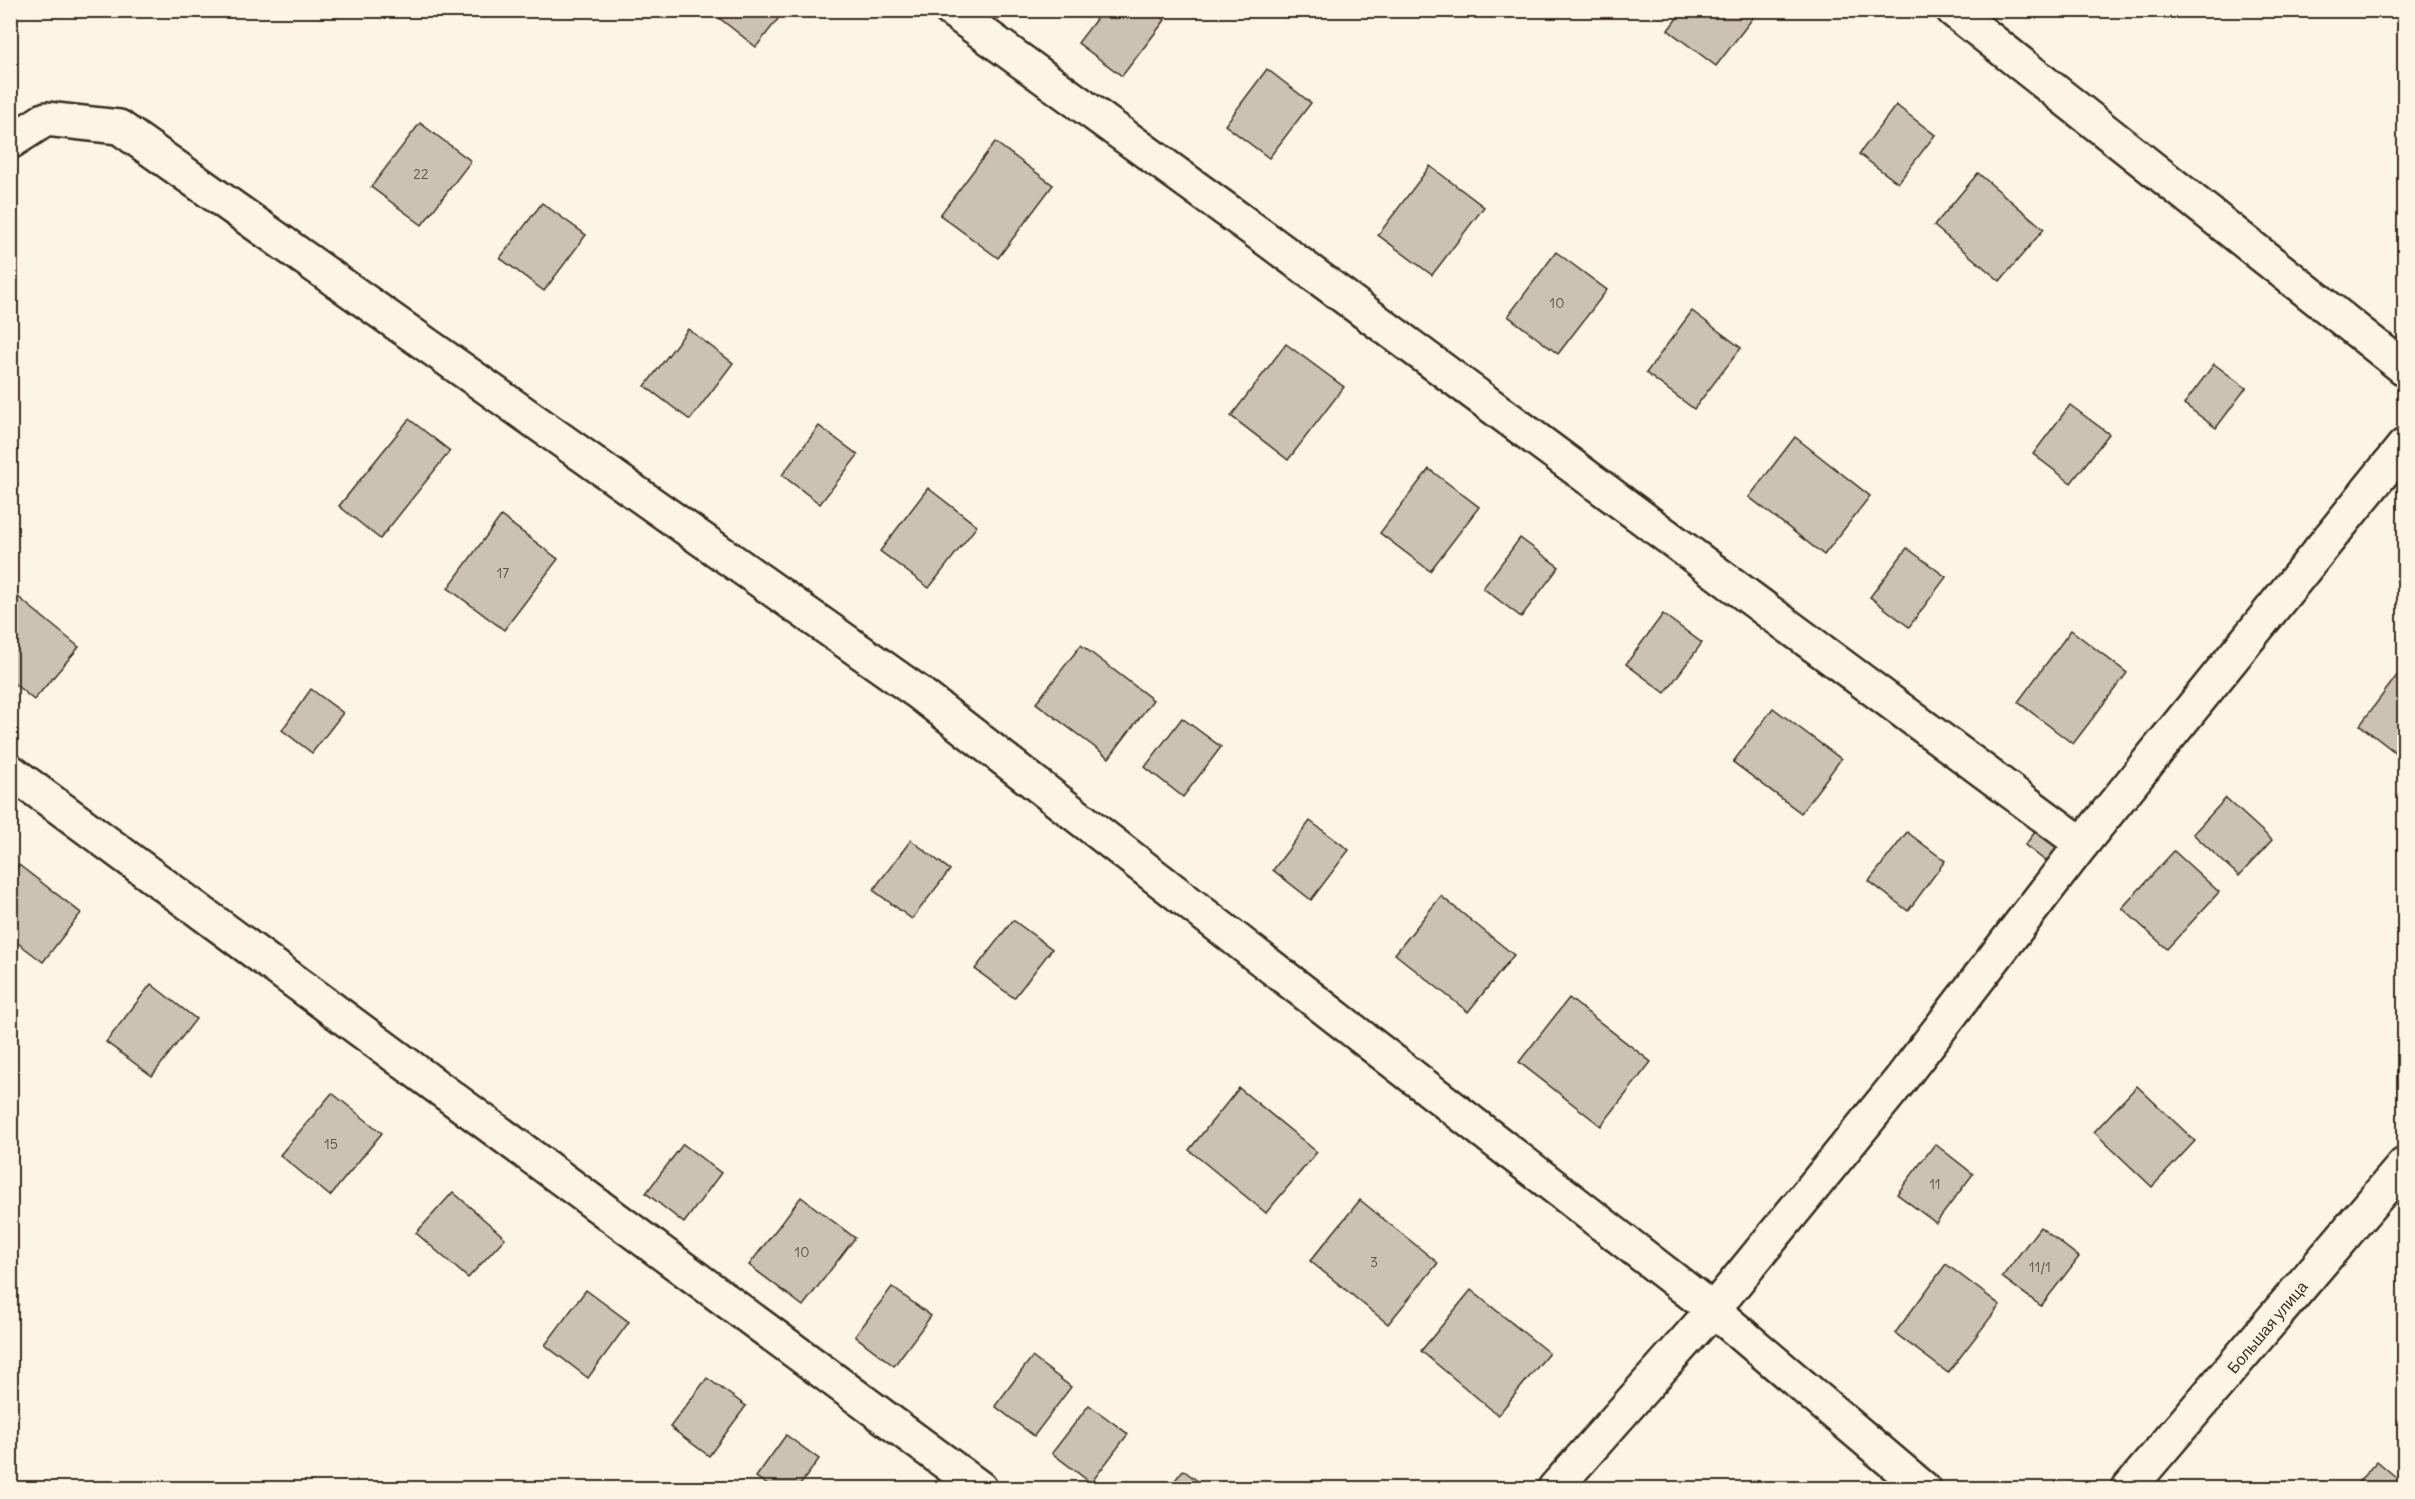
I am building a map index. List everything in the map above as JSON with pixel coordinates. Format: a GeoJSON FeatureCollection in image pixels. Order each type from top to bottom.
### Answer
{"type":"FeatureCollection","features":[{"type":"Feature","properties":{"kind":"street"},"geometry":{"type":"LineString","coordinates":[[951,10],[1288,256],[2082,844]]}},
{"type":"Feature","properties":{"kind":"street"},"geometry":{"type":"LineString","coordinates":[[1953,10],[2404,368]]}},
{"type":"Feature","properties":{"kind":"street"},"geometry":{"type":"LineString","coordinates":[[10,142],[46,119],[119,127],[919,693],[1713,1310],[1923,1488]]}},
{"type":"Feature","properties":{"kind":"street"},"geometry":{"type":"LineString","coordinates":[[1555,1488],[1713,1310],[1898,1083],[2082,844],[2404,446]]}},
{"type":"Feature","properties":{"kind":"street"},"geometry":{"type":"LineString","coordinates":[[10,771],[980,1488]]}},
{"type":"Feature","properties":{"kind":"street","name":"Большая улица"},"geometry":{"type":"LineString","coordinates":[[2129,1488],[2404,1165]]}},
{"type":"Feature","properties":{"kind":"building"},"geometry":{"type":"Polygon","coordinates":[[[709,10],[785,10],[756,47],[709,10]]]}},
{"type":"Feature","properties":{"kind":"building"},"geometry":{"type":"Polygon","coordinates":[[[1103,10],[1153,10],[1165,20],[1122,76],[1078,43],[1103,10]]]}},
{"type":"Feature","properties":{"kind":"building"},"geometry":{"type":"Polygon","coordinates":[[[1683,10],[1759,10],[1716,66],[1668,30],[1683,10]]]}},
{"type":"Feature","properties":{"kind":"building"},"geometry":{"type":"Polygon","coordinates":[[[1267,69],[1311,103],[1269,158],[1225,125],[1267,69]]]}},
{"type":"Feature","properties":{"kind":"building"},"geometry":{"type":"Polygon","coordinates":[[[1896,105],[1935,135],[1898,183],[1859,154],[1896,105]]]}},
{"type":"Feature","properties":{"kind":"building"},"geometry":{"type":"Polygon","coordinates":[[[420,123],[471,161],[422,225],[371,187],[420,123]]]}},
{"type":"Feature","properties":{"kind":"building"},"geometry":{"type":"Polygon","coordinates":[[[995,142],[1053,185],[998,258],[940,215],[995,142]]]}},
{"type":"Feature","properties":{"kind":"building"},"geometry":{"type":"Polygon","coordinates":[[[1430,166],[1484,207],[1432,275],[1378,235],[1430,166]]]}},
{"type":"Feature","properties":{"kind":"building"},"geometry":{"type":"Polygon","coordinates":[[[1978,173],[2044,229],[2000,281],[1934,226],[1978,173]]]}},
{"type":"Feature","properties":{"kind":"building"},"geometry":{"type":"Polygon","coordinates":[[[542,203],[586,235],[544,291],[500,258],[542,203]]]}},
{"type":"Feature","properties":{"kind":"building"},"geometry":{"type":"Polygon","coordinates":[[[1556,252],[1607,290],[1558,354],[1508,316],[1556,252]]]}},
{"type":"Feature","properties":{"kind":"building"},"geometry":{"type":"Polygon","coordinates":[[[1692,311],[1741,348],[1694,409],[1646,373],[1692,311]]]}},
{"type":"Feature","properties":{"kind":"building"},"geometry":{"type":"Polygon","coordinates":[[[688,329],[733,363],[690,420],[645,386],[688,329]]]}},
{"type":"Feature","properties":{"kind":"building"},"geometry":{"type":"Polygon","coordinates":[[[1286,344],[1344,387],[1288,460],[1231,416],[1286,344]]]}},
{"type":"Feature","properties":{"kind":"building"},"geometry":{"type":"Polygon","coordinates":[[[2214,364],[2246,388],[2216,428],[2184,404],[2214,364]]]}},
{"type":"Feature","properties":{"kind":"building"},"geometry":{"type":"Polygon","coordinates":[[[2070,405],[2109,434],[2071,483],[2033,454],[2070,405]]]}},
{"type":"Feature","properties":{"kind":"building"},"geometry":{"type":"Polygon","coordinates":[[[409,419],[450,451],[380,539],[339,506],[409,419]]]}},
{"type":"Feature","properties":{"kind":"building"},"geometry":{"type":"Polygon","coordinates":[[[819,426],[858,455],[820,504],[782,475],[819,426]]]}},
{"type":"Feature","properties":{"kind":"building"},"geometry":{"type":"Polygon","coordinates":[[[1795,437],[1870,496],[1824,555],[1749,497],[1795,437]]]}},
{"type":"Feature","properties":{"kind":"building"},"geometry":{"type":"Polygon","coordinates":[[[1429,469],[1479,507],[1430,571],[1380,533],[1429,469]]]}},
{"type":"Feature","properties":{"kind":"building"},"geometry":{"type":"Polygon","coordinates":[[[928,488],[977,526],[929,588],[880,551],[928,488]]]}},
{"type":"Feature","properties":{"kind":"building"},"geometry":{"type":"Polygon","coordinates":[[[501,516],[558,559],[504,630],[448,588],[501,516]]]}},
{"type":"Feature","properties":{"kind":"building"},"geometry":{"type":"Polygon","coordinates":[[[1520,538],[1559,567],[1521,617],[1483,588],[1520,538]]]}},
{"type":"Feature","properties":{"kind":"building"},"geometry":{"type":"Polygon","coordinates":[[[1907,548],[1946,577],[1909,627],[1870,597],[1907,548]]]}},
{"type":"Feature","properties":{"kind":"building"},"geometry":{"type":"Polygon","coordinates":[[[11,591],[79,647],[34,700],[10,680],[11,591]]]}},
{"type":"Feature","properties":{"kind":"building"},"geometry":{"type":"Polygon","coordinates":[[[1663,614],[1702,643],[1665,693],[1626,664],[1663,614]]]}},
{"type":"Feature","properties":{"kind":"building"},"geometry":{"type":"Polygon","coordinates":[[[2071,630],[2127,673],[2073,744],[2018,702],[2071,630]]]}},
{"type":"Feature","properties":{"kind":"building"},"geometry":{"type":"Polygon","coordinates":[[[1081,645],[1153,700],[1109,758],[1036,703],[1081,645]]]}},
{"type":"Feature","properties":{"kind":"building"},"geometry":{"type":"Polygon","coordinates":[[[2404,666],[2404,759],[2360,725],[2404,666]]]}},
{"type":"Feature","properties":{"kind":"building"},"geometry":{"type":"Polygon","coordinates":[[[311,689],[343,713],[312,753],[282,730],[311,689]]]}},
{"type":"Feature","properties":{"kind":"building"},"geometry":{"type":"Polygon","coordinates":[[[1773,708],[1841,759],[1801,813],[1733,762],[1773,708]]]}},
{"type":"Feature","properties":{"kind":"building"},"geometry":{"type":"Polygon","coordinates":[[[1182,718],[1221,747],[1183,797],[1145,767],[1182,718]]]}},
{"type":"Feature","properties":{"kind":"building"},"geometry":{"type":"Polygon","coordinates":[[[2226,798],[2272,840],[2239,876],[2193,834],[2226,798]]]}},
{"type":"Feature","properties":{"kind":"building"},"geometry":{"type":"Polygon","coordinates":[[[1310,821],[1349,850],[1311,900],[1273,870],[1310,821]]]}},
{"type":"Feature","properties":{"kind":"building"},"geometry":{"type":"Polygon","coordinates":[[[2039,827],[2062,844],[2048,863],[2025,845],[2039,827]]]}},
{"type":"Feature","properties":{"kind":"building"},"geometry":{"type":"Polygon","coordinates":[[[1907,832],[1945,861],[1908,911],[1869,881],[1907,832]]]}},
{"type":"Feature","properties":{"kind":"building"},"geometry":{"type":"Polygon","coordinates":[[[911,840],[950,870],[912,919],[873,890],[911,840]]]}},
{"type":"Feature","properties":{"kind":"building"},"geometry":{"type":"Polygon","coordinates":[[[2174,851],[2219,892],[2167,949],[2122,908],[2174,851]]]}},
{"type":"Feature","properties":{"kind":"building"},"geometry":{"type":"Polygon","coordinates":[[[19,865],[81,913],[43,962],[10,937],[10,876],[19,865]]]}},
{"type":"Feature","properties":{"kind":"building"},"geometry":{"type":"Polygon","coordinates":[[[1441,896],[1514,955],[1468,1012],[1395,954],[1441,896]]]}},
{"type":"Feature","properties":{"kind":"building"},"geometry":{"type":"Polygon","coordinates":[[[1013,920],[1052,949],[1014,998],[975,969],[1013,920]]]}},
{"type":"Feature","properties":{"kind":"building"},"geometry":{"type":"Polygon","coordinates":[[[151,984],[196,1019],[152,1076],[106,1042],[151,984]]]}},
{"type":"Feature","properties":{"kind":"building"},"geometry":{"type":"Polygon","coordinates":[[[1569,998],[1651,1062],[1601,1126],[1519,1062],[1569,998]]]}},
{"type":"Feature","properties":{"kind":"building"},"geometry":{"type":"Polygon","coordinates":[[[2137,1086],[2195,1141],[2152,1187],[2094,1132],[2137,1086]]]}},
{"type":"Feature","properties":{"kind":"building"},"geometry":{"type":"Polygon","coordinates":[[[1239,1088],[1317,1152],[1266,1213],[1189,1150],[1239,1088]]]}},
{"type":"Feature","properties":{"kind":"building"},"geometry":{"type":"Polygon","coordinates":[[[332,1093],[382,1133],[330,1196],[280,1155],[332,1093]]]}},
{"type":"Feature","properties":{"kind":"building"},"geometry":{"type":"Polygon","coordinates":[[[683,1144],[721,1173],[684,1223],[646,1193],[683,1144]]]}},
{"type":"Feature","properties":{"kind":"building"},"geometry":{"type":"Polygon","coordinates":[[[1935,1144],[1973,1174],[1936,1223],[1897,1194],[1935,1144]]]}},
{"type":"Feature","properties":{"kind":"building"},"geometry":{"type":"Polygon","coordinates":[[[453,1192],[505,1238],[468,1278],[416,1233],[453,1192]]]}},
{"type":"Feature","properties":{"kind":"building"},"geometry":{"type":"Polygon","coordinates":[[[801,1197],[855,1238],[803,1306],[749,1265],[801,1197]]]}},
{"type":"Feature","properties":{"kind":"building"},"geometry":{"type":"Polygon","coordinates":[[[1360,1200],[1438,1263],[1388,1324],[1310,1261],[1360,1200]]]}},
{"type":"Feature","properties":{"kind":"building"},"geometry":{"type":"Polygon","coordinates":[[[2040,1227],[2079,1257],[2041,1306],[2002,1277],[2040,1227]]]}},
{"type":"Feature","properties":{"kind":"building"},"geometry":{"type":"Polygon","coordinates":[[[1946,1264],[2000,1305],[1948,1373],[1895,1333],[1946,1264]]]}},
{"type":"Feature","properties":{"kind":"building"},"geometry":{"type":"Polygon","coordinates":[[[892,1287],[931,1316],[894,1366],[855,1336],[892,1287]]]}},
{"type":"Feature","properties":{"kind":"building"},"geometry":{"type":"Polygon","coordinates":[[[586,1290],[629,1322],[588,1378],[545,1345],[586,1290]]]}},
{"type":"Feature","properties":{"kind":"building"},"geometry":{"type":"Polygon","coordinates":[[[1471,1290],[1549,1353],[1498,1415],[1421,1351],[1471,1290]]]}},
{"type":"Feature","properties":{"kind":"building"},"geometry":{"type":"Polygon","coordinates":[[[1032,1357],[1071,1387],[1034,1436],[995,1406],[1032,1357]]]}},
{"type":"Feature","properties":{"kind":"building"},"geometry":{"type":"Polygon","coordinates":[[[707,1378],[746,1406],[709,1456],[670,1427],[707,1378]]]}},
{"type":"Feature","properties":{"kind":"building"},"geometry":{"type":"Polygon","coordinates":[[[1089,1405],[1128,1434],[1091,1483],[1052,1453],[1089,1405]]]}},
{"type":"Feature","properties":{"kind":"building"},"geometry":{"type":"Polygon","coordinates":[[[786,1435],[819,1459],[798,1488],[772,1488],[756,1477],[786,1435]]]}},
{"type":"Feature","properties":{"kind":"building"},"geometry":{"type":"Polygon","coordinates":[[[2377,1461],[2404,1484],[2404,1488],[2353,1488],[2377,1461]]]}},
{"type":"Feature","properties":{"kind":"building"},"geometry":{"type":"Polygon","coordinates":[[[1183,1470],[1207,1488],[1169,1488],[1183,1470]]]}}]}
